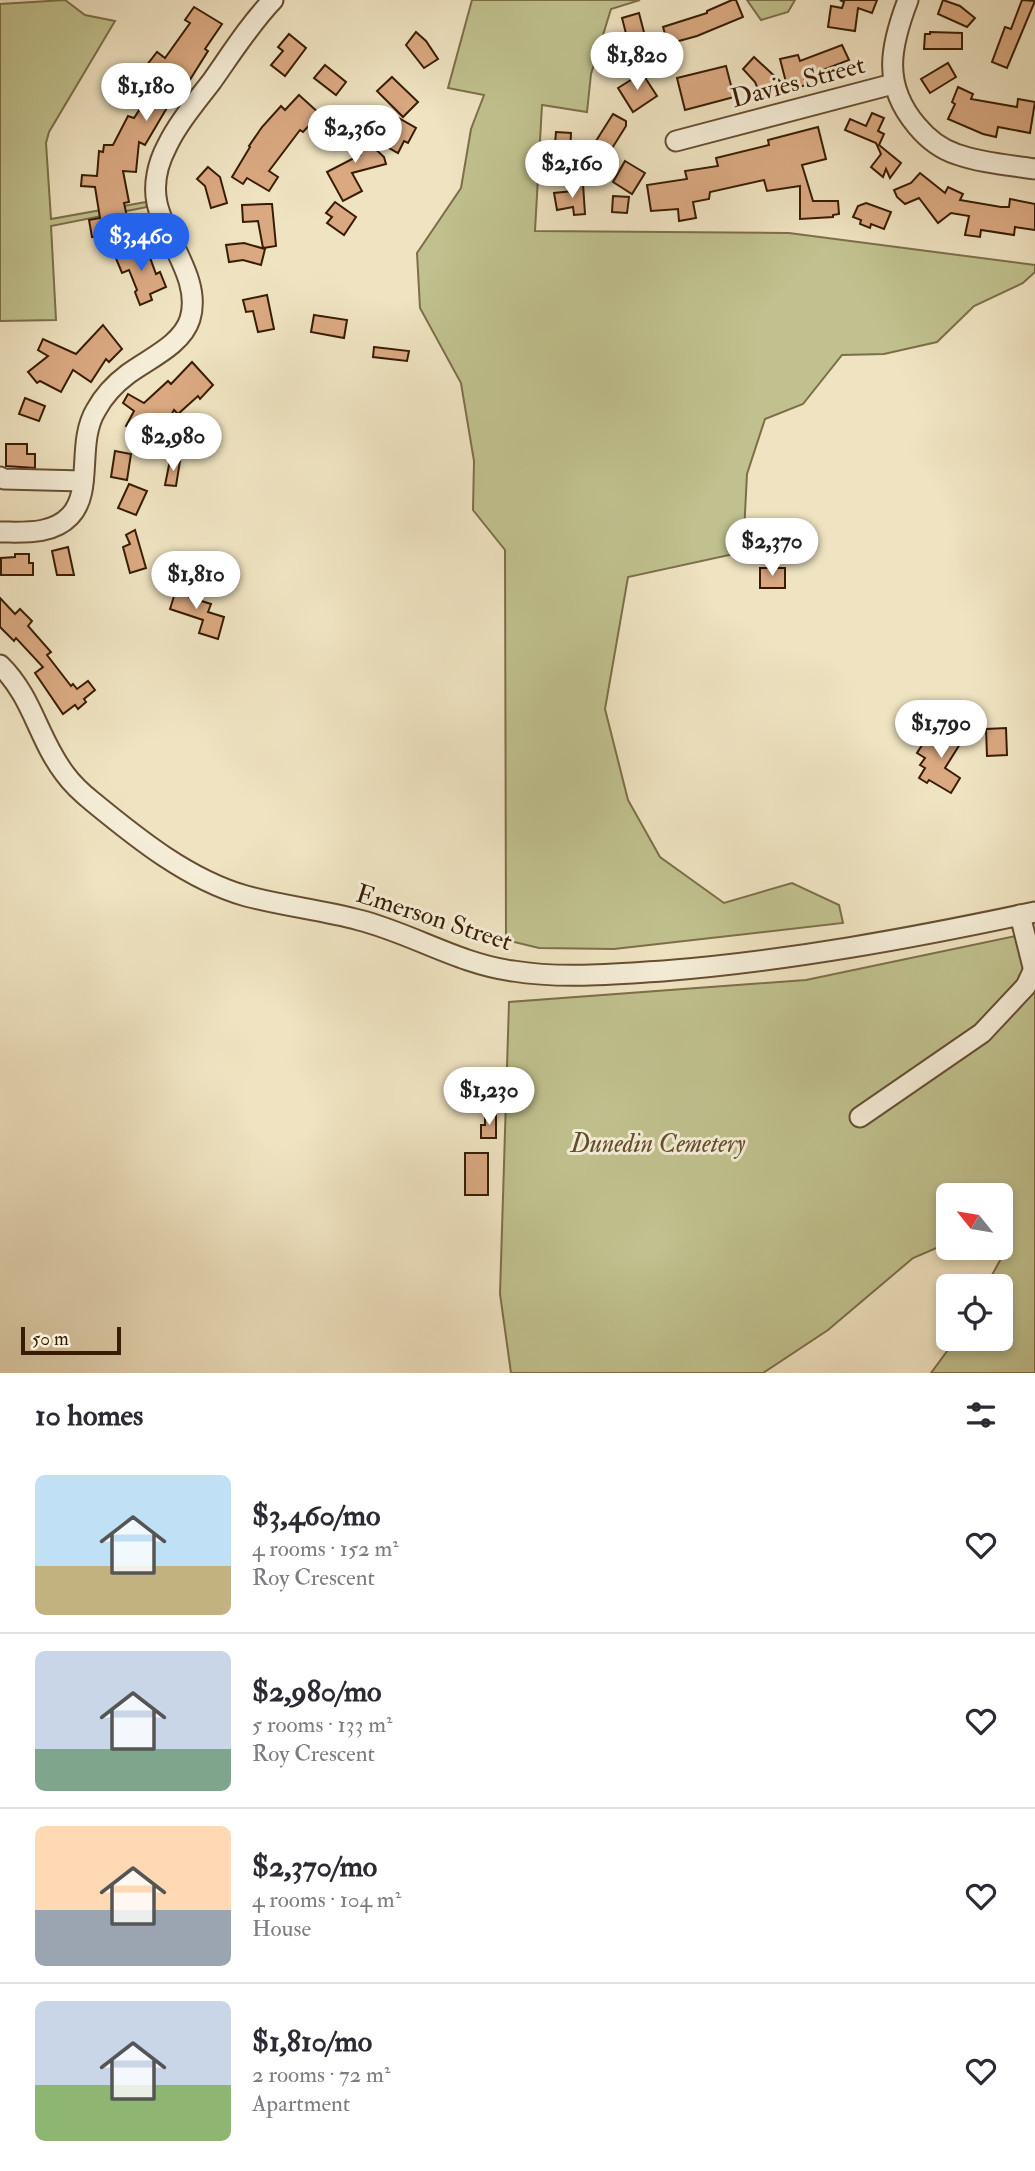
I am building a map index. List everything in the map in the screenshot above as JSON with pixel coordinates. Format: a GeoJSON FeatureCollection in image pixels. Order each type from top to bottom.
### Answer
{"type":"FeatureCollection","features":[{"type":"Feature","properties":{"kind":"street"},"geometry":{"type":"LineString","coordinates":[[0,532],[48,530],[71,516],[79,503],[85,442],[96,410],[125,376],[174,342],[189,321],[191,290],[157,203],[156,182],[166,148],[236,47],[273,0]]}},
{"type":"Feature","properties":{"kind":"street"},"geometry":{"type":"LineString","coordinates":[[908,0],[894,44],[893,84],[913,121],[924,134],[952,153],[975,160],[1035,169]]}},
{"type":"Feature","properties":{"kind":"street","name":"Davies Street"},"geometry":{"type":"LineString","coordinates":[[676,141],[893,84]]}},
{"type":"Feature","properties":{"kind":"street"},"geometry":{"type":"LineString","coordinates":[[0,477],[83,481]]}},
{"type":"Feature","properties":{"kind":"street","name":"Emerson Street"},"geometry":{"type":"LineString","coordinates":[[0,665],[18,685],[65,774],[93,802],[173,861],[207,881],[245,895],[360,920],[491,967],[529,974],[568,975],[689,969],[891,941],[1028,913]]}},
{"type":"Feature","properties":{"kind":"street"},"geometry":{"type":"LineString","coordinates":[[860,1117],[982,1033],[1027,986],[1034,973],[1028,913]]}},
{"type":"Feature","properties":{"kind":"green space"},"geometry":{"type":"Polygon","coordinates":[[[65,0],[85,15],[115,21],[49,132],[46,143],[51,219],[146,202],[147,207],[51,226],[56,320],[0,321],[0,4],[65,0]]]}},
{"type":"Feature","properties":{"kind":"green space"},"geometry":{"type":"Polygon","coordinates":[[[472,0],[640,0],[611,9],[591,74],[587,112],[542,105],[535,231],[789,233],[1035,265],[1035,272],[1023,283],[974,306],[937,342],[884,354],[842,355],[803,404],[765,419],[747,474],[743,552],[628,577],[605,709],[628,800],[660,857],[724,903],[792,883],[839,905],[843,923],[614,949],[539,948],[506,940],[505,550],[473,510],[474,461],[461,383],[420,308],[417,253],[461,188],[471,129],[484,95],[448,88],[472,0]]]}},
{"type":"Feature","properties":{"kind":"green space"},"geometry":{"type":"Polygon","coordinates":[[[747,0],[795,0],[788,12],[761,20],[747,0]]]}},
{"type":"Feature","properties":{"kind":"green space","name":"Dunedin Cemetery"},"geometry":{"type":"Polygon","coordinates":[[[1035,932],[1035,1373],[931,1373],[947,1351],[1013,1351],[1013,1274],[993,1274],[1000,1260],[1013,1260],[1013,1183],[936,1183],[936,1248],[913,1258],[828,1330],[763,1373],[511,1373],[500,1294],[509,1002],[806,980],[1035,932]]]}},
{"type":"Feature","properties":{"kind":"building"},"geometry":{"type":"Polygon","coordinates":[[[736,0],[743,17],[697,36],[668,44],[663,27],[707,13],[736,0]]]}},
{"type":"Feature","properties":{"kind":"building"},"geometry":{"type":"Polygon","coordinates":[[[840,0],[877,0],[872,13],[858,8],[855,31],[828,27],[831,6],[842,8],[844,2],[840,0]]]}},
{"type":"Feature","properties":{"kind":"building"},"geometry":{"type":"Polygon","coordinates":[[[943,0],[960,6],[975,18],[967,27],[938,14],[943,0]]]}},
{"type":"Feature","properties":{"kind":"building"},"geometry":{"type":"Polygon","coordinates":[[[1022,0],[1035,1],[1007,68],[992,62],[1005,27],[1011,29],[1022,0]]]}},
{"type":"Feature","properties":{"kind":"building"},"geometry":{"type":"Polygon","coordinates":[[[194,7],[222,24],[205,49],[208,51],[186,86],[178,81],[164,99],[168,106],[145,145],[139,142],[136,172],[123,171],[129,202],[124,203],[130,231],[92,237],[89,220],[100,218],[95,187],[81,186],[82,175],[97,176],[99,151],[103,152],[104,145],[113,145],[128,116],[134,118],[149,95],[146,93],[155,79],[143,70],[157,52],[165,58],[190,23],[185,20],[194,7]]]}},
{"type":"Feature","properties":{"kind":"building"},"geometry":{"type":"Polygon","coordinates":[[[639,13],[647,44],[630,49],[622,18],[639,13]]]}},
{"type":"Feature","properties":{"kind":"building"},"geometry":{"type":"Polygon","coordinates":[[[416,32],[438,59],[424,68],[406,45],[416,32]]]}},
{"type":"Feature","properties":{"kind":"building"},"geometry":{"type":"Polygon","coordinates":[[[962,33],[962,49],[924,49],[925,34],[962,33]]]}},
{"type":"Feature","properties":{"kind":"building"},"geometry":{"type":"Polygon","coordinates":[[[289,34],[306,48],[285,76],[271,65],[283,51],[278,47],[289,34]]]}},
{"type":"Feature","properties":{"kind":"building"},"geometry":{"type":"Polygon","coordinates":[[[842,45],[849,60],[804,77],[806,85],[788,90],[780,59],[798,55],[800,61],[842,45]]]}},
{"type":"Feature","properties":{"kind":"building"},"geometry":{"type":"Polygon","coordinates":[[[754,57],[784,85],[760,94],[755,82],[743,69],[754,57]]]}},
{"type":"Feature","properties":{"kind":"building"},"geometry":{"type":"Polygon","coordinates":[[[948,63],[956,77],[930,93],[921,79],[948,63]]]}},
{"type":"Feature","properties":{"kind":"building"},"geometry":{"type":"Polygon","coordinates":[[[325,65],[346,82],[336,95],[314,78],[325,65]]]}},
{"type":"Feature","properties":{"kind":"building"},"geometry":{"type":"Polygon","coordinates":[[[726,66],[734,97],[685,110],[677,78],[726,66]]]}},
{"type":"Feature","properties":{"kind":"building"},"geometry":{"type":"Polygon","coordinates":[[[642,73],[657,96],[633,112],[618,88],[642,73]]]}},
{"type":"Feature","properties":{"kind":"building"},"geometry":{"type":"Polygon","coordinates":[[[392,77],[418,102],[403,117],[377,91],[392,77]]]}},
{"type":"Feature","properties":{"kind":"building"},"geometry":{"type":"Polygon","coordinates":[[[958,87],[973,94],[971,99],[1017,107],[1018,99],[1035,102],[1030,133],[998,127],[996,137],[948,119],[955,104],[952,102],[958,87]]]}},
{"type":"Feature","properties":{"kind":"building"},"geometry":{"type":"Polygon","coordinates":[[[299,95],[320,114],[303,132],[300,130],[269,171],[278,177],[269,191],[247,178],[243,184],[232,177],[262,127],[281,106],[285,110],[299,95]]]}},
{"type":"Feature","properties":{"kind":"building"},"geometry":{"type":"Polygon","coordinates":[[[872,113],[884,118],[878,131],[884,134],[879,145],[901,163],[890,178],[886,169],[883,177],[871,167],[881,154],[876,143],[845,130],[850,119],[866,126],[872,113]]]}},
{"type":"Feature","properties":{"kind":"building"},"geometry":{"type":"Polygon","coordinates":[[[613,114],[626,121],[626,126],[611,150],[596,141],[613,114]]]}},
{"type":"Feature","properties":{"kind":"building"},"geometry":{"type":"Polygon","coordinates":[[[397,117],[416,128],[408,143],[404,141],[398,153],[382,144],[397,117]]]}},
{"type":"Feature","properties":{"kind":"building"},"geometry":{"type":"Polygon","coordinates":[[[818,127],[826,159],[802,165],[813,201],[838,201],[839,214],[833,217],[800,219],[800,186],[767,191],[764,180],[710,192],[709,199],[693,202],[696,218],[679,221],[678,209],[651,211],[647,185],[687,179],[685,171],[718,166],[716,158],[769,145],[768,140],[818,127]]]}},
{"type":"Feature","properties":{"kind":"building"},"geometry":{"type":"Polygon","coordinates":[[[353,128],[384,157],[386,164],[352,173],[362,191],[343,201],[327,172],[360,155],[343,139],[353,128]]]}},
{"type":"Feature","properties":{"kind":"building"},"geometry":{"type":"Polygon","coordinates":[[[556,132],[571,133],[570,156],[554,155],[556,132]]]}},
{"type":"Feature","properties":{"kind":"building"},"geometry":{"type":"Polygon","coordinates":[[[625,161],[645,173],[632,194],[613,182],[625,161]]]}},
{"type":"Feature","properties":{"kind":"building"},"geometry":{"type":"Polygon","coordinates":[[[208,167],[220,177],[227,203],[211,208],[205,186],[197,179],[208,167]]]}},
{"type":"Feature","properties":{"kind":"building"},"geometry":{"type":"Polygon","coordinates":[[[920,173],[945,193],[948,187],[963,194],[960,200],[1001,207],[1009,207],[1010,199],[1035,204],[1035,230],[1015,227],[1014,235],[981,230],[980,237],[965,235],[969,216],[951,213],[938,223],[919,198],[905,204],[894,190],[911,183],[920,173]]]}},
{"type":"Feature","properties":{"kind":"building"},"geometry":{"type":"Polygon","coordinates":[[[583,184],[585,214],[574,215],[573,207],[557,210],[554,193],[573,191],[573,186],[583,184]]]}},
{"type":"Feature","properties":{"kind":"building"},"geometry":{"type":"Polygon","coordinates":[[[613,196],[629,197],[627,213],[612,212],[613,196]]]}},
{"type":"Feature","properties":{"kind":"building"},"geometry":{"type":"Polygon","coordinates":[[[335,202],[356,217],[344,235],[327,223],[332,217],[326,213],[335,202]]]}},
{"type":"Feature","properties":{"kind":"building"},"geometry":{"type":"Polygon","coordinates":[[[866,203],[891,212],[884,229],[871,224],[870,228],[853,217],[858,206],[866,203]]]}},
{"type":"Feature","properties":{"kind":"building"},"geometry":{"type":"Polygon","coordinates":[[[272,204],[276,246],[263,248],[258,221],[243,222],[242,205],[272,204]]]}},
{"type":"Feature","properties":{"kind":"building"},"geometry":{"type":"Polygon","coordinates":[[[244,243],[265,249],[261,265],[243,260],[229,262],[226,245],[244,243]]]}},
{"type":"Feature","properties":{"kind":"building"},"geometry":{"type":"Polygon","coordinates":[[[145,244],[156,274],[160,272],[166,287],[150,294],[152,300],[140,305],[129,270],[122,273],[115,256],[145,244]]]}},
{"type":"Feature","properties":{"kind":"building"},"geometry":{"type":"Polygon","coordinates":[[[267,295],[274,329],[258,332],[253,311],[246,312],[243,300],[267,295]]]}},
{"type":"Feature","properties":{"kind":"building"},"geometry":{"type":"Polygon","coordinates":[[[314,315],[347,320],[344,338],[311,332],[314,315]]]}},
{"type":"Feature","properties":{"kind":"building"},"geometry":{"type":"Polygon","coordinates":[[[103,325],[122,349],[109,362],[106,359],[91,382],[73,370],[61,392],[40,381],[37,383],[28,372],[48,356],[38,350],[43,339],[76,354],[103,325]]]}},
{"type":"Feature","properties":{"kind":"building"},"geometry":{"type":"Polygon","coordinates":[[[374,347],[409,351],[407,361],[373,357],[374,347]]]}},
{"type":"Feature","properties":{"kind":"building"},"geometry":{"type":"Polygon","coordinates":[[[192,362],[213,385],[200,399],[198,396],[178,414],[174,410],[159,437],[146,430],[141,435],[126,426],[134,411],[123,403],[128,394],[144,403],[168,381],[171,384],[192,362]]]}},
{"type":"Feature","properties":{"kind":"building"},"geometry":{"type":"Polygon","coordinates":[[[25,398],[45,406],[39,421],[19,414],[25,398]]]}},
{"type":"Feature","properties":{"kind":"building"},"geometry":{"type":"Polygon","coordinates":[[[6,444],[27,444],[27,454],[35,454],[35,468],[6,466],[6,444]]]}},
{"type":"Feature","properties":{"kind":"building"},"geometry":{"type":"Polygon","coordinates":[[[115,451],[131,454],[127,480],[111,477],[115,451]]]}},
{"type":"Feature","properties":{"kind":"building"},"geometry":{"type":"Polygon","coordinates":[[[170,460],[180,461],[176,486],[165,485],[170,460]]]}},
{"type":"Feature","properties":{"kind":"building"},"geometry":{"type":"Polygon","coordinates":[[[129,484],[147,491],[136,515],[118,508],[129,484]]]}},
{"type":"Feature","properties":{"kind":"building"},"geometry":{"type":"Polygon","coordinates":[[[135,530],[146,568],[130,573],[123,547],[130,544],[126,535],[135,530]]]}},
{"type":"Feature","properties":{"kind":"building"},"geometry":{"type":"Polygon","coordinates":[[[68,547],[74,575],[57,575],[52,551],[68,547]]]}},
{"type":"Feature","properties":{"kind":"building"},"geometry":{"type":"Polygon","coordinates":[[[15,554],[29,554],[29,563],[33,563],[33,575],[1,575],[1,558],[15,557],[15,554]]]}},
{"type":"Feature","properties":{"kind":"building"},"geometry":{"type":"Polygon","coordinates":[[[760,568],[785,568],[785,588],[760,588],[760,568]]]}},
{"type":"Feature","properties":{"kind":"building"},"geometry":{"type":"Polygon","coordinates":[[[175,582],[192,588],[189,597],[211,604],[208,612],[224,617],[218,639],[199,633],[203,620],[170,609],[175,582]]]}},
{"type":"Feature","properties":{"kind":"building"},"geometry":{"type":"Polygon","coordinates":[[[0,598],[15,614],[20,609],[32,621],[28,626],[51,652],[47,655],[71,686],[73,684],[77,689],[88,681],[95,690],[84,699],[86,702],[78,709],[75,705],[63,714],[35,673],[43,667],[16,638],[14,641],[0,627],[0,598]]]}},
{"type":"Feature","properties":{"kind":"building"},"geometry":{"type":"Polygon","coordinates":[[[949,727],[965,736],[945,768],[960,778],[951,793],[929,780],[927,783],[919,778],[925,768],[920,765],[925,758],[917,753],[926,739],[932,743],[935,738],[941,741],[949,727]]]}},
{"type":"Feature","properties":{"kind":"building"},"geometry":{"type":"Polygon","coordinates":[[[1006,728],[1007,755],[987,756],[986,729],[1006,728]]]}},
{"type":"Feature","properties":{"kind":"building"},"geometry":{"type":"Polygon","coordinates":[[[485,1115],[496,1115],[496,1138],[481,1138],[481,1125],[485,1125],[485,1115]]]}},
{"type":"Feature","properties":{"kind":"building"},"geometry":{"type":"Polygon","coordinates":[[[465,1153],[488,1153],[488,1195],[465,1195],[465,1153]]]}}]}
